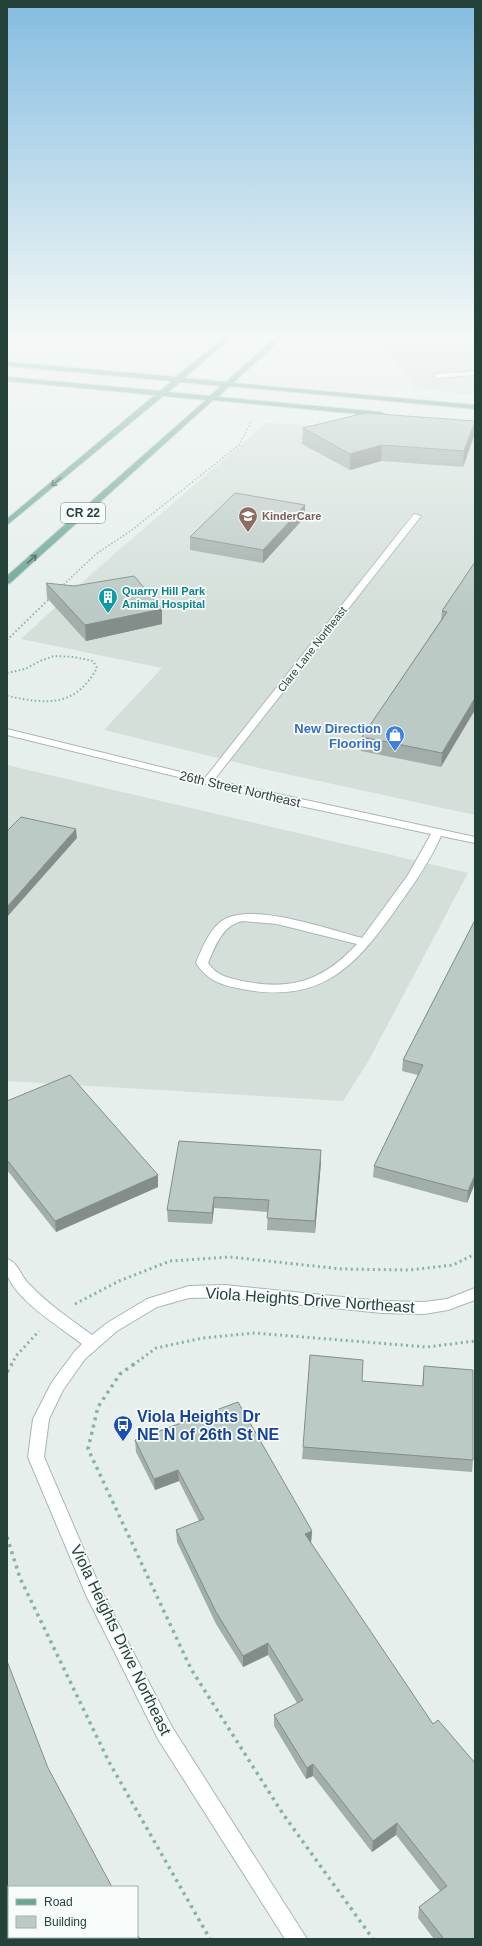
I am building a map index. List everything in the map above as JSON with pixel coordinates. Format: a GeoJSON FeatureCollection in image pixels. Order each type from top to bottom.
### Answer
{"type":"FeatureCollection","features":[{"type":"Feature","properties":{"kind":"main road","name":"CR 22"},"geometry":{"type":"LineString","coordinates":[[7,523],[121,428]]}},
{"type":"Feature","properties":{"kind":"main road","name":"CR 22"},"geometry":{"type":"LineString","coordinates":[[7,581],[178,428]]}},
{"type":"Feature","properties":{"kind":"street","name":"Clare Lane Northeast"},"geometry":{"type":"LineString","coordinates":[[208,781],[417,516]]}},
{"type":"Feature","properties":{"kind":"street","name":"26th Street Northeast"},"geometry":{"type":"LineString","coordinates":[[7,732],[208,781],[475,840]]}},
{"type":"Feature","properties":{"kind":"street"},"geometry":{"type":"LineString","coordinates":[[366,943],[286,922],[246,917],[231,921],[210,944],[202,963],[209,974],[229,981],[258,988],[293,988],[325,978],[345,965],[366,943],[429,852],[437,832]]}},
{"type":"Feature","properties":{"kind":"street"},"geometry":{"type":"LineString","coordinates":[[7,1264],[22,1287],[46,1309],[93,1344]]}},
{"type":"Feature","properties":{"kind":"street","name":"Viola Heights Drive Northeast"},"geometry":{"type":"LineString","coordinates":[[297,1939],[166,1733],[95,1595],[36,1457],[42,1419],[57,1386],[80,1355],[112,1326],[152,1304],[189,1292],[225,1291],[382,1307],[424,1308],[448,1304],[475,1294]]}},
{"type":"Feature","properties":{"kind":"path"},"geometry":{"type":"LineString","coordinates":[[58,590],[96,554],[138,526],[239,445],[248,428]]}},
{"type":"Feature","properties":{"kind":"path"},"geometry":{"type":"LineString","coordinates":[[7,640],[53,595]]}},
{"type":"Feature","properties":{"kind":"path"},"geometry":{"type":"LineString","coordinates":[[7,673],[18,672],[30,667],[40,660],[58,655],[93,661],[97,668],[94,674],[78,691],[64,701],[52,704],[7,696]]}},
{"type":"Feature","properties":{"kind":"path"},"geometry":{"type":"LineString","coordinates":[[373,1939],[283,1814],[191,1669],[88,1449],[98,1407],[120,1374],[156,1348],[203,1338],[254,1333],[427,1347],[475,1341]]}},
{"type":"Feature","properties":{"kind":"path"},"geometry":{"type":"LineString","coordinates":[[7,1537],[20,1578],[109,1762],[210,1939]]}},
{"type":"Feature","properties":{"kind":"shaded area"},"geometry":{"type":"Polygon","coordinates":[[[260,428],[367,428],[475,433],[475,815],[259,768],[104,730],[162,668],[21,639],[98,568],[260,428]]]}},
{"type":"Feature","properties":{"kind":"shaded area"},"geometry":{"type":"Polygon","coordinates":[[[7,765],[468,873],[369,1060],[343,1101],[7,1081],[7,765]]]}},
{"type":"Feature","properties":{"kind":"building"},"geometry":{"type":"Polygon","coordinates":[[[303,428],[473,428],[464,451],[382,445],[350,454],[303,428]]]}},
{"type":"Feature","properties":{"kind":"building","name":"KinderCare"},"geometry":{"type":"Polygon","coordinates":[[[235,493],[305,505],[263,550],[190,537],[235,493]]]}},
{"type":"Feature","properties":{"kind":"building"},"geometry":{"type":"Polygon","coordinates":[[[475,562],[475,698],[442,753],[362,737],[447,612],[442,611],[475,562]]]}},
{"type":"Feature","properties":{"kind":"building"},"geometry":{"type":"Polygon","coordinates":[[[134,576],[162,609],[85,625],[46,583],[74,586],[134,576]]]}},
{"type":"Feature","properties":{"kind":"building"},"geometry":{"type":"Polygon","coordinates":[[[21,817],[76,829],[7,907],[7,831],[21,817]]]}},
{"type":"Feature","properties":{"kind":"building"},"geometry":{"type":"Polygon","coordinates":[[[475,920],[475,1175],[468,1191],[374,1166],[423,1065],[403,1060],[475,920]]]}},
{"type":"Feature","properties":{"kind":"building"},"geometry":{"type":"Polygon","coordinates":[[[70,1075],[158,1175],[55,1221],[7,1160],[7,1101],[70,1075]]]}},
{"type":"Feature","properties":{"kind":"building"},"geometry":{"type":"Polygon","coordinates":[[[179,1141],[321,1150],[315,1221],[267,1218],[269,1200],[214,1197],[212,1213],[167,1210],[179,1141]]]}},
{"type":"Feature","properties":{"kind":"building"},"geometry":{"type":"Polygon","coordinates":[[[310,1355],[363,1360],[362,1381],[423,1386],[424,1366],[473,1370],[473,1460],[303,1447],[310,1355]]]}},
{"type":"Feature","properties":{"kind":"building"},"geometry":{"type":"Polygon","coordinates":[[[238,1402],[312,1531],[305,1534],[433,1724],[438,1720],[475,1763],[475,1939],[444,1939],[419,1907],[447,1886],[397,1823],[373,1841],[313,1764],[307,1768],[274,1715],[303,1700],[268,1643],[243,1656],[216,1612],[176,1530],[204,1519],[178,1470],[154,1479],[135,1440],[238,1402]]]}},
{"type":"Feature","properties":{"kind":"building"},"geometry":{"type":"Polygon","coordinates":[[[7,1661],[48,1768],[111,1886],[8,1886],[8,1938],[138,1938],[138,1936],[140,1939],[7,1939],[7,1661]]]}},
{"type":"Feature","properties":{"kind":"place","name":"KinderCare"},"geometry":{"type":"Point","coordinates":[248,533]}},
{"type":"Feature","properties":{"kind":"place","name":"Quarry Hill Park Animal Hospital"},"geometry":{"type":"Point","coordinates":[108,614]}},
{"type":"Feature","properties":{"kind":"place","name":"New Direction Flooring"},"geometry":{"type":"Point","coordinates":[395,752]}},
{"type":"Feature","properties":{"kind":"place","name":"Viola Heights Dr NE N of 26th St NE"},"geometry":{"type":"Point","coordinates":[123,1442]}}]}
